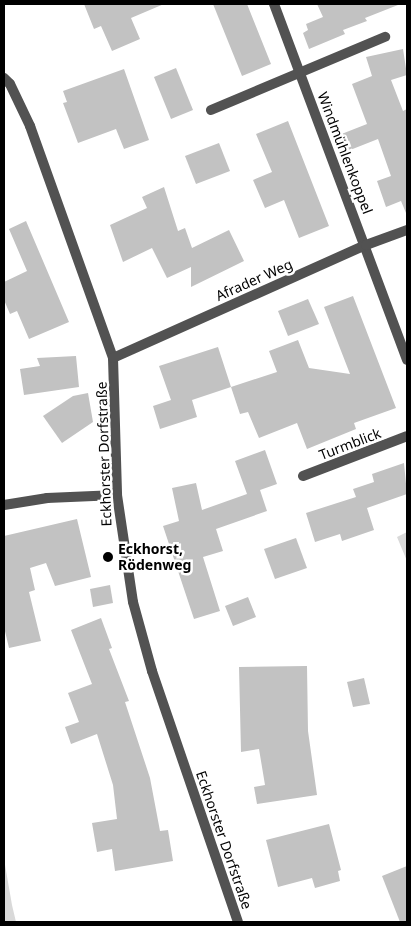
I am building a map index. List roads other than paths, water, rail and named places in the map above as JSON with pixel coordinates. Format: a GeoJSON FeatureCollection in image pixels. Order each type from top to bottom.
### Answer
{"type":"FeatureCollection","features":[{"type":"Feature","properties":{"kind":"street","name":"Windmühlenkoppel"},"geometry":{"type":"LineString","coordinates":[[274,4],[366,245]]}},
{"type":"Feature","properties":{"kind":"street"},"geometry":{"type":"LineString","coordinates":[[211,110],[299,71],[385,37]]}},
{"type":"Feature","properties":{"kind":"street","name":"Eckhorster Dorfstraße"},"geometry":{"type":"LineString","coordinates":[[4,78],[10,84],[30,126],[113,358],[117,495],[124,556],[140,634],[238,922]]}},
{"type":"Feature","properties":{"kind":"street","name":"Afrader Weg"},"geometry":{"type":"LineString","coordinates":[[113,358],[366,245],[407,230]]}},
{"type":"Feature","properties":{"kind":"street"},"geometry":{"type":"LineString","coordinates":[[366,245],[407,360]]}},
{"type":"Feature","properties":{"kind":"street","name":"Turmblick"},"geometry":{"type":"LineString","coordinates":[[303,476],[407,436]]}},
{"type":"Feature","properties":{"kind":"street"},"geometry":{"type":"LineString","coordinates":[[4,505],[47,498],[117,495]]}},
{"type":"Feature","properties":{"kind":"place","name":"Eckhorst, Rödenweg"},"geometry":{"type":"Point","coordinates":[108,557]}}]}
